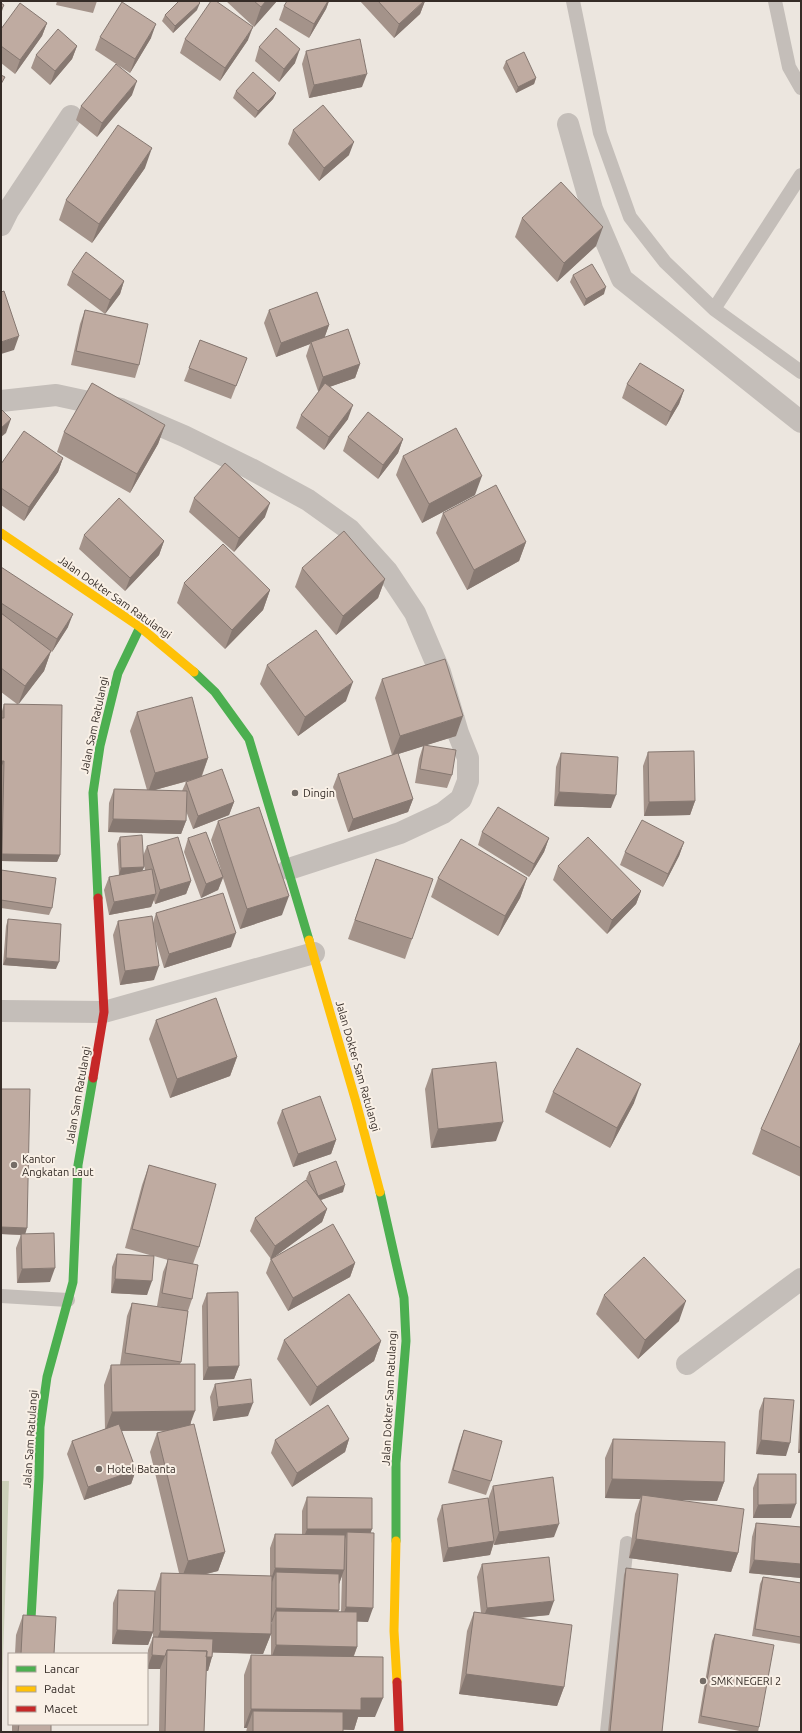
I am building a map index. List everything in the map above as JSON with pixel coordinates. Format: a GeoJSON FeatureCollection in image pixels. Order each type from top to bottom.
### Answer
{"type":"FeatureCollection","features":[{"type":"Feature","properties":{"kind":"street"},"geometry":{"type":"LineString","coordinates":[[1,225],[8,211],[71,116]]}},
{"type":"Feature","properties":{"kind":"street"},"geometry":{"type":"LineString","coordinates":[[568,124],[592,209],[622,279],[801,422]]}},
{"type":"Feature","properties":{"kind":"street"},"geometry":{"type":"LineString","coordinates":[[1,401],[56,395],[121,408],[184,436],[251,469],[308,500],[350,530],[387,571],[415,613],[440,672],[458,733],[468,758],[468,781],[461,799],[442,813],[400,833],[289,869]]}},
{"type":"Feature","properties":{"kind":"street","name":"Jalan Dokter Sam Ratulangi"},"geometry":{"type":"LineString","coordinates":[[1,533],[140,627],[182,661],[215,692],[249,739],[314,953],[379,1188],[404,1298],[406,1341],[396,1463],[398,1522],[394,1631],[399,1732]]}},
{"type":"Feature","properties":{"kind":"street","name":"Jalan Sam Ratulangi"},"geometry":{"type":"LineString","coordinates":[[31,1619],[40,1477],[40,1427],[47,1377],[73,1282],[78,1165],[104,1012],[93,793],[100,746],[118,673],[140,627]]}},
{"type":"Feature","properties":{"kind":"street"},"geometry":{"type":"LineString","coordinates":[[1,1010],[104,1012],[314,953]]}},
{"type":"Feature","properties":{"kind":"street"},"geometry":{"type":"LineString","coordinates":[[687,1364],[801,1279]]}},
{"type":"Feature","properties":{"kind":"lane"},"geometry":{"type":"LineString","coordinates":[[573,1],[600,133],[630,217],[665,262],[714,309],[801,372]]}},
{"type":"Feature","properties":{"kind":"lane"},"geometry":{"type":"LineString","coordinates":[[775,1],[789,67],[801,88]]}},
{"type":"Feature","properties":{"kind":"lane"},"geometry":{"type":"LineString","coordinates":[[714,309],[801,175]]}},
{"type":"Feature","properties":{"kind":"lane"},"geometry":{"type":"LineString","coordinates":[[1,1296],[68,1300]]}},
{"type":"Feature","properties":{"kind":"lane"},"geometry":{"type":"LineString","coordinates":[[607,1732],[627,1543]]}},
{"type":"Feature","properties":{"kind":"green space"},"geometry":{"type":"Polygon","coordinates":[[[1,1481],[9,1481],[1,1718],[1,1481]]]}},
{"type":"Feature","properties":{"kind":"building"},"geometry":{"type":"Polygon","coordinates":[[[179,1],[198,1],[200,3],[175,26],[165,15],[179,1]]]}},
{"type":"Feature","properties":{"kind":"building"},"geometry":{"type":"Polygon","coordinates":[[[211,1],[216,1],[253,27],[225,68],[185,39],[211,1]]]}},
{"type":"Feature","properties":{"kind":"building"},"geometry":{"type":"Polygon","coordinates":[[[254,1],[266,1],[261,7],[254,1]]]}},
{"type":"Feature","properties":{"kind":"building"},"geometry":{"type":"Polygon","coordinates":[[[287,1],[328,1],[314,24],[284,6],[287,1]]]}},
{"type":"Feature","properties":{"kind":"building"},"geometry":{"type":"Polygon","coordinates":[[[378,1],[424,1],[399,24],[378,1]]]}},
{"type":"Feature","properties":{"kind":"building"},"geometry":{"type":"Polygon","coordinates":[[[122,2],[156,24],[135,59],[100,37],[122,2]]]}},
{"type":"Feature","properties":{"kind":"building"},"geometry":{"type":"Polygon","coordinates":[[[1,3],[4,5],[1,10],[1,3]]]}},
{"type":"Feature","properties":{"kind":"building"},"geometry":{"type":"Polygon","coordinates":[[[20,3],[47,23],[20,60],[1,46],[1,29],[20,3]]]}},
{"type":"Feature","properties":{"kind":"building"},"geometry":{"type":"Polygon","coordinates":[[[276,28],[300,49],[284,69],[259,47],[276,28]]]}},
{"type":"Feature","properties":{"kind":"building"},"geometry":{"type":"Polygon","coordinates":[[[58,29],[77,46],[55,71],[36,55],[58,29]]]}},
{"type":"Feature","properties":{"kind":"building"},"geometry":{"type":"Polygon","coordinates":[[[360,39],[367,74],[314,85],[306,51],[360,39]]]}},
{"type":"Feature","properties":{"kind":"building"},"geometry":{"type":"Polygon","coordinates":[[[524,52],[536,78],[518,87],[506,61],[524,52]]]}},
{"type":"Feature","properties":{"kind":"building"},"geometry":{"type":"Polygon","coordinates":[[[116,64],[137,81],[102,123],[81,106],[116,64]]]}},
{"type":"Feature","properties":{"kind":"building"},"geometry":{"type":"Polygon","coordinates":[[[253,72],[276,93],[258,111],[236,91],[253,72]]]}},
{"type":"Feature","properties":{"kind":"building"},"geometry":{"type":"Polygon","coordinates":[[[1,75],[5,77],[1,84],[1,75]]]}},
{"type":"Feature","properties":{"kind":"building"},"geometry":{"type":"Polygon","coordinates":[[[323,105],[354,142],[324,168],[293,130],[323,105]]]}},
{"type":"Feature","properties":{"kind":"building"},"geometry":{"type":"Polygon","coordinates":[[[118,125],[152,148],[99,224],[66,200],[118,125]]]}},
{"type":"Feature","properties":{"kind":"building"},"geometry":{"type":"Polygon","coordinates":[[[561,182],[603,227],[564,263],[522,218],[561,182]]]}},
{"type":"Feature","properties":{"kind":"building"},"geometry":{"type":"Polygon","coordinates":[[[86,252],[124,281],[110,300],[72,272],[86,252]]]}},
{"type":"Feature","properties":{"kind":"building"},"geometry":{"type":"Polygon","coordinates":[[[592,264],[606,287],[586,299],[573,275],[592,264]]]}},
{"type":"Feature","properties":{"kind":"building"},"geometry":{"type":"Polygon","coordinates":[[[4,291],[19,336],[1,342],[1,292],[4,291]]]}},
{"type":"Feature","properties":{"kind":"building"},"geometry":{"type":"Polygon","coordinates":[[[317,292],[329,325],[281,343],[269,310],[317,292]]]}},
{"type":"Feature","properties":{"kind":"building"},"geometry":{"type":"Polygon","coordinates":[[[85,310],[148,324],[139,365],[76,351],[85,310]]]}},
{"type":"Feature","properties":{"kind":"building"},"geometry":{"type":"Polygon","coordinates":[[[348,329],[360,364],[323,377],[311,342],[348,329]]]}},
{"type":"Feature","properties":{"kind":"building"},"geometry":{"type":"Polygon","coordinates":[[[200,340],[247,358],[236,386],[189,368],[200,340]]]}},
{"type":"Feature","properties":{"kind":"building"},"geometry":{"type":"Polygon","coordinates":[[[640,363],[684,390],[671,412],[627,384],[640,363]]]}},
{"type":"Feature","properties":{"kind":"building"},"geometry":{"type":"Polygon","coordinates":[[[92,383],[165,425],[137,474],[64,432],[92,383]]]}},
{"type":"Feature","properties":{"kind":"building"},"geometry":{"type":"Polygon","coordinates":[[[325,383],[353,405],[329,437],[301,415],[325,383]]]}},
{"type":"Feature","properties":{"kind":"building"},"geometry":{"type":"Polygon","coordinates":[[[1,409],[11,419],[1,428],[1,409]]]}},
{"type":"Feature","properties":{"kind":"building"},"geometry":{"type":"Polygon","coordinates":[[[368,412],[403,439],[383,465],[348,437],[368,412]]]}},
{"type":"Feature","properties":{"kind":"building"},"geometry":{"type":"Polygon","coordinates":[[[456,428],[482,476],[429,504],[403,456],[456,428]]]}},
{"type":"Feature","properties":{"kind":"building"},"geometry":{"type":"Polygon","coordinates":[[[24,431],[63,458],[29,507],[1,488],[1,464],[24,431]]]}},
{"type":"Feature","properties":{"kind":"building"},"geometry":{"type":"Polygon","coordinates":[[[225,463],[270,503],[239,538],[194,498],[225,463]]]}},
{"type":"Feature","properties":{"kind":"building"},"geometry":{"type":"Polygon","coordinates":[[[496,485],[526,542],[474,570],[443,513],[496,485]]]}},
{"type":"Feature","properties":{"kind":"building"},"geometry":{"type":"Polygon","coordinates":[[[119,498],[164,541],[130,578],[84,535],[119,498]]]}},
{"type":"Feature","properties":{"kind":"building"},"geometry":{"type":"Polygon","coordinates":[[[344,531],[385,579],[343,616],[302,568],[344,531]]]}},
{"type":"Feature","properties":{"kind":"building"},"geometry":{"type":"Polygon","coordinates":[[[223,544],[270,590],[232,630],[184,583],[223,544]]]}},
{"type":"Feature","properties":{"kind":"building"},"geometry":{"type":"Polygon","coordinates":[[[1,567],[73,614],[57,639],[1,603],[1,567]]]}},
{"type":"Feature","properties":{"kind":"building"},"geometry":{"type":"Polygon","coordinates":[[[1,613],[51,651],[25,686],[1,668],[1,613]]]}},
{"type":"Feature","properties":{"kind":"building"},"geometry":{"type":"Polygon","coordinates":[[[316,630],[353,682],[305,717],[267,665],[316,630]]]}},
{"type":"Feature","properties":{"kind":"building"},"geometry":{"type":"Polygon","coordinates":[[[445,659],[463,716],[400,736],[382,679],[445,659]]]}},
{"type":"Feature","properties":{"kind":"building"},"geometry":{"type":"Polygon","coordinates":[[[192,697],[208,758],[155,773],[137,712],[192,697]]]}},
{"type":"Feature","properties":{"kind":"building"},"geometry":{"type":"Polygon","coordinates":[[[4,704],[62,705],[60,855],[2,854],[4,761],[1,761],[1,718],[4,718],[4,704]]]}},
{"type":"Feature","properties":{"kind":"building"},"geometry":{"type":"Polygon","coordinates":[[[424,745],[456,750],[452,775],[420,769],[424,745]]]}},
{"type":"Feature","properties":{"kind":"building"},"geometry":{"type":"Polygon","coordinates":[[[694,751],[695,801],[649,802],[648,752],[694,751]]]}},
{"type":"Feature","properties":{"kind":"building"},"geometry":{"type":"Polygon","coordinates":[[[398,753],[413,799],[353,819],[338,774],[398,753]]]}},
{"type":"Feature","properties":{"kind":"building"},"geometry":{"type":"Polygon","coordinates":[[[561,753],[618,757],[616,795],[559,792],[561,753]]]}},
{"type":"Feature","properties":{"kind":"building"},"geometry":{"type":"Polygon","coordinates":[[[222,769],[234,802],[198,816],[186,782],[222,769]]]}},
{"type":"Feature","properties":{"kind":"building"},"geometry":{"type":"Polygon","coordinates":[[[114,789],[187,791],[186,821],[113,819],[114,789]]]}},
{"type":"Feature","properties":{"kind":"building"},"geometry":{"type":"Polygon","coordinates":[[[259,807],[289,896],[247,909],[218,821],[259,807]]]}},
{"type":"Feature","properties":{"kind":"building"},"geometry":{"type":"Polygon","coordinates":[[[498,807],[549,838],[534,864],[482,832],[498,807]]]}},
{"type":"Feature","properties":{"kind":"building"},"geometry":{"type":"Polygon","coordinates":[[[642,820],[684,842],[668,874],[625,852],[642,820]]]}},
{"type":"Feature","properties":{"kind":"building"},"geometry":{"type":"Polygon","coordinates":[[[206,832],[223,877],[206,884],[188,838],[206,832]]]}},
{"type":"Feature","properties":{"kind":"building"},"geometry":{"type":"Polygon","coordinates":[[[142,835],[144,867],[121,868],[120,837],[142,835]]]}},
{"type":"Feature","properties":{"kind":"building"},"geometry":{"type":"Polygon","coordinates":[[[178,837],[191,881],[160,890],[147,846],[178,837]]]}},
{"type":"Feature","properties":{"kind":"building"},"geometry":{"type":"Polygon","coordinates":[[[588,837],[641,891],[612,920],[558,866],[588,837]]]}},
{"type":"Feature","properties":{"kind":"building"},"geometry":{"type":"Polygon","coordinates":[[[461,839],[527,878],[505,916],[438,878],[461,839]]]}},
{"type":"Feature","properties":{"kind":"building"},"geometry":{"type":"Polygon","coordinates":[[[376,859],[433,879],[412,939],[355,920],[376,859]]]}},
{"type":"Feature","properties":{"kind":"building"},"geometry":{"type":"Polygon","coordinates":[[[152,869],[156,894],[114,902],[109,877],[152,869]]]}},
{"type":"Feature","properties":{"kind":"building"},"geometry":{"type":"Polygon","coordinates":[[[1,870],[56,878],[52,908],[1,900],[1,870]]]}},
{"type":"Feature","properties":{"kind":"building"},"geometry":{"type":"Polygon","coordinates":[[[223,893],[236,933],[169,954],[156,913],[223,893]]]}},
{"type":"Feature","properties":{"kind":"building"},"geometry":{"type":"Polygon","coordinates":[[[152,916],[159,966],[125,971],[118,921],[152,916]]]}},
{"type":"Feature","properties":{"kind":"building"},"geometry":{"type":"Polygon","coordinates":[[[8,919],[61,924],[59,962],[6,958],[8,919]]]}},
{"type":"Feature","properties":{"kind":"building"},"geometry":{"type":"Polygon","coordinates":[[[216,998],[237,1057],[177,1079],[156,1020],[216,998]]]}},
{"type":"Feature","properties":{"kind":"building"},"geometry":{"type":"Polygon","coordinates":[[[801,1041],[801,1148],[761,1129],[801,1041]]]}},
{"type":"Feature","properties":{"kind":"building"},"geometry":{"type":"Polygon","coordinates":[[[577,1048],[641,1084],[617,1128],[553,1092],[577,1048]]]}},
{"type":"Feature","properties":{"kind":"building"},"geometry":{"type":"Polygon","coordinates":[[[496,1062],[503,1122],[438,1129],[432,1069],[496,1062]]]}},
{"type":"Feature","properties":{"kind":"building","name":"Kantor Angkatan Laut"},"geometry":{"type":"Polygon","coordinates":[[[1,1089],[30,1089],[27,1228],[1,1227],[1,1089]]]}},
{"type":"Feature","properties":{"kind":"building"},"geometry":{"type":"Polygon","coordinates":[[[320,1096],[336,1140],[298,1154],[282,1110],[320,1096]]]}},
{"type":"Feature","properties":{"kind":"building"},"geometry":{"type":"Polygon","coordinates":[[[336,1161],[345,1185],[318,1196],[309,1172],[336,1161]]]}},
{"type":"Feature","properties":{"kind":"building"},"geometry":{"type":"Polygon","coordinates":[[[149,1165],[216,1184],[199,1247],[132,1229],[149,1165]]]}},
{"type":"Feature","properties":{"kind":"building"},"geometry":{"type":"Polygon","coordinates":[[[306,1180],[327,1209],[275,1246],[255,1218],[306,1180]]]}},
{"type":"Feature","properties":{"kind":"building"},"geometry":{"type":"Polygon","coordinates":[[[333,1224],[355,1263],[293,1298],[271,1259],[333,1224]]]}},
{"type":"Feature","properties":{"kind":"building"},"geometry":{"type":"Polygon","coordinates":[[[54,1233],[55,1268],[22,1269],[21,1234],[54,1233]]]}},
{"type":"Feature","properties":{"kind":"building"},"geometry":{"type":"Polygon","coordinates":[[[117,1254],[154,1256],[152,1281],[115,1279],[117,1254]]]}},
{"type":"Feature","properties":{"kind":"building"},"geometry":{"type":"Polygon","coordinates":[[[644,1257],[686,1301],[645,1340],[604,1295],[644,1257]]]}},
{"type":"Feature","properties":{"kind":"building"},"geometry":{"type":"Polygon","coordinates":[[[168,1259],[198,1265],[192,1299],[162,1293],[168,1259]]]}},
{"type":"Feature","properties":{"kind":"building"},"geometry":{"type":"Polygon","coordinates":[[[238,1292],[239,1366],[208,1367],[207,1293],[238,1292]]]}},
{"type":"Feature","properties":{"kind":"building"},"geometry":{"type":"Polygon","coordinates":[[[349,1294],[381,1341],[317,1387],[284,1340],[349,1294]]]}},
{"type":"Feature","properties":{"kind":"building"},"geometry":{"type":"Polygon","coordinates":[[[132,1303],[188,1311],[181,1362],[125,1353],[132,1303]]]}},
{"type":"Feature","properties":{"kind":"building"},"geometry":{"type":"Polygon","coordinates":[[[195,1364],[195,1411],[112,1412],[111,1365],[195,1364]]]}},
{"type":"Feature","properties":{"kind":"building"},"geometry":{"type":"Polygon","coordinates":[[[251,1379],[253,1403],[218,1407],[215,1384],[251,1379]]]}},
{"type":"Feature","properties":{"kind":"building"},"geometry":{"type":"Polygon","coordinates":[[[764,1398],[794,1400],[790,1443],[761,1440],[764,1398]]]}},
{"type":"Feature","properties":{"kind":"building"},"geometry":{"type":"Polygon","coordinates":[[[328,1405],[349,1439],[297,1473],[275,1440],[328,1405]]]}},
{"type":"Feature","properties":{"kind":"building","name":"Hotel Batanta"},"geometry":{"type":"Polygon","coordinates":[[[119,1424],[136,1470],[88,1487],[72,1441],[119,1424]]]}},
{"type":"Feature","properties":{"kind":"building"},"geometry":{"type":"Polygon","coordinates":[[[194,1424],[225,1552],[188,1561],[157,1433],[194,1424]]]}},
{"type":"Feature","properties":{"kind":"building"},"geometry":{"type":"Polygon","coordinates":[[[464,1430],[502,1441],[491,1481],[453,1470],[464,1430]]]}},
{"type":"Feature","properties":{"kind":"building"},"geometry":{"type":"Polygon","coordinates":[[[613,1439],[725,1442],[724,1482],[612,1479],[613,1439]]]}},
{"type":"Feature","properties":{"kind":"building"},"geometry":{"type":"Polygon","coordinates":[[[758,1474],[796,1474],[796,1504],[758,1505],[758,1474]]]}},
{"type":"Feature","properties":{"kind":"building"},"geometry":{"type":"Polygon","coordinates":[[[553,1477],[559,1524],[499,1532],[493,1486],[553,1477]]]}},
{"type":"Feature","properties":{"kind":"building"},"geometry":{"type":"Polygon","coordinates":[[[642,1495],[744,1509],[738,1553],[636,1539],[642,1495]]]}},
{"type":"Feature","properties":{"kind":"building"},"geometry":{"type":"Polygon","coordinates":[[[307,1497],[372,1498],[372,1529],[307,1529],[307,1497]]]}},
{"type":"Feature","properties":{"kind":"building"},"geometry":{"type":"Polygon","coordinates":[[[488,1498],[494,1541],[448,1548],[442,1505],[488,1498]]]}},
{"type":"Feature","properties":{"kind":"building"},"geometry":{"type":"Polygon","coordinates":[[[756,1523],[801,1527],[801,1564],[754,1560],[756,1523]]]}},
{"type":"Feature","properties":{"kind":"building"},"geometry":{"type":"Polygon","coordinates":[[[347,1532],[374,1533],[373,1608],[346,1607],[347,1532]]]}},
{"type":"Feature","properties":{"kind":"building"},"geometry":{"type":"Polygon","coordinates":[[[275,1534],[345,1535],[344,1570],[275,1568],[275,1534]]]}},
{"type":"Feature","properties":{"kind":"building"},"geometry":{"type":"Polygon","coordinates":[[[549,1557],[554,1601],[487,1608],[482,1564],[549,1557]]]}},
{"type":"Feature","properties":{"kind":"building"},"geometry":{"type":"Polygon","coordinates":[[[626,1568],[678,1574],[662,1732],[610,1732],[626,1568]]]}},
{"type":"Feature","properties":{"kind":"building"},"geometry":{"type":"Polygon","coordinates":[[[276,1572],[339,1574],[339,1610],[276,1608],[276,1572]]]}},
{"type":"Feature","properties":{"kind":"building"},"geometry":{"type":"Polygon","coordinates":[[[161,1573],[272,1576],[271,1634],[160,1631],[161,1573]]]}},
{"type":"Feature","properties":{"kind":"building"},"geometry":{"type":"Polygon","coordinates":[[[763,1577],[801,1583],[801,1637],[755,1629],[763,1577]]]}},
{"type":"Feature","properties":{"kind":"building"},"geometry":{"type":"Polygon","coordinates":[[[118,1590],[155,1591],[153,1632],[117,1630],[118,1590]]]}},
{"type":"Feature","properties":{"kind":"building"},"geometry":{"type":"Polygon","coordinates":[[[276,1611],[357,1612],[357,1647],[276,1645],[276,1611]]]}},
{"type":"Feature","properties":{"kind":"building"},"geometry":{"type":"Polygon","coordinates":[[[474,1612],[572,1625],[564,1687],[466,1674],[474,1612]]]}},
{"type":"Feature","properties":{"kind":"building"},"geometry":{"type":"Polygon","coordinates":[[[23,1615],[56,1617],[54,1653],[21,1653],[23,1615]]]}},
{"type":"Feature","properties":{"kind":"building"},"geometry":{"type":"Polygon","coordinates":[[[715,1634],[774,1645],[759,1727],[701,1716],[715,1634]]]}},
{"type":"Feature","properties":{"kind":"building"},"geometry":{"type":"Polygon","coordinates":[[[153,1637],[213,1639],[212,1657],[206,1657],[207,1651],[167,1650],[165,1656],[152,1655],[153,1637]]]}},
{"type":"Feature","properties":{"kind":"building"},"geometry":{"type":"Polygon","coordinates":[[[167,1650],[207,1651],[204,1732],[165,1732],[167,1650]]]}},
{"type":"Feature","properties":{"kind":"building"},"geometry":{"type":"Polygon","coordinates":[[[251,1655],[383,1657],[383,1698],[361,1698],[361,1710],[251,1709],[251,1655]]]}},
{"type":"Feature","properties":{"kind":"building"},"geometry":{"type":"Polygon","coordinates":[[[253,1711],[343,1712],[343,1732],[253,1732],[253,1711]]]}},
{"type":"Feature","properties":{"kind":"building"},"geometry":{"type":"Polygon","coordinates":[[[19,1725],[51,1725],[51,1732],[18,1732],[19,1725]]]}},
{"type":"Feature","properties":{"kind":"traffic: fast"},"geometry":{"type":"LineString","coordinates":[[98,898],[93,793],[100,746],[118,673],[140,627]]}},
{"type":"Feature","properties":{"kind":"traffic: fast"},"geometry":{"type":"LineString","coordinates":[[194,672],[215,692],[249,739],[309,940]]}},
{"type":"Feature","properties":{"kind":"traffic: fast"},"geometry":{"type":"LineString","coordinates":[[31,1619],[39,1477],[40,1427],[47,1377],[73,1282],[78,1165],[93,1078]]}},
{"type":"Feature","properties":{"kind":"traffic: fast"},"geometry":{"type":"LineString","coordinates":[[380,1192],[404,1298],[406,1341],[396,1463],[396,1541]]}},
{"type":"Feature","properties":{"kind":"traffic: slow"},"geometry":{"type":"LineString","coordinates":[[1,533],[140,627],[194,672]]}},
{"type":"Feature","properties":{"kind":"traffic: slow"},"geometry":{"type":"LineString","coordinates":[[309,940],[356,1102],[380,1192]]}},
{"type":"Feature","properties":{"kind":"traffic: slow"},"geometry":{"type":"LineString","coordinates":[[396,1541],[394,1631],[397,1682]]}},
{"type":"Feature","properties":{"kind":"traffic: jam"},"geometry":{"type":"LineString","coordinates":[[93,1078],[104,1012],[98,898]]}},
{"type":"Feature","properties":{"kind":"traffic: jam"},"geometry":{"type":"LineString","coordinates":[[397,1682],[399,1732]]}},
{"type":"Feature","properties":{"kind":"place","name":"Dingin"},"geometry":{"type":"Point","coordinates":[295,793]}},
{"type":"Feature","properties":{"kind":"place","name":"Kantor Angkatan Laut"},"geometry":{"type":"Point","coordinates":[14,1165]}},
{"type":"Feature","properties":{"kind":"place","name":"Hotel Batanta"},"geometry":{"type":"Point","coordinates":[99,1469]}},
{"type":"Feature","properties":{"kind":"place","name":"SMK NEGERI 2"},"geometry":{"type":"Point","coordinates":[703,1681]}}]}
